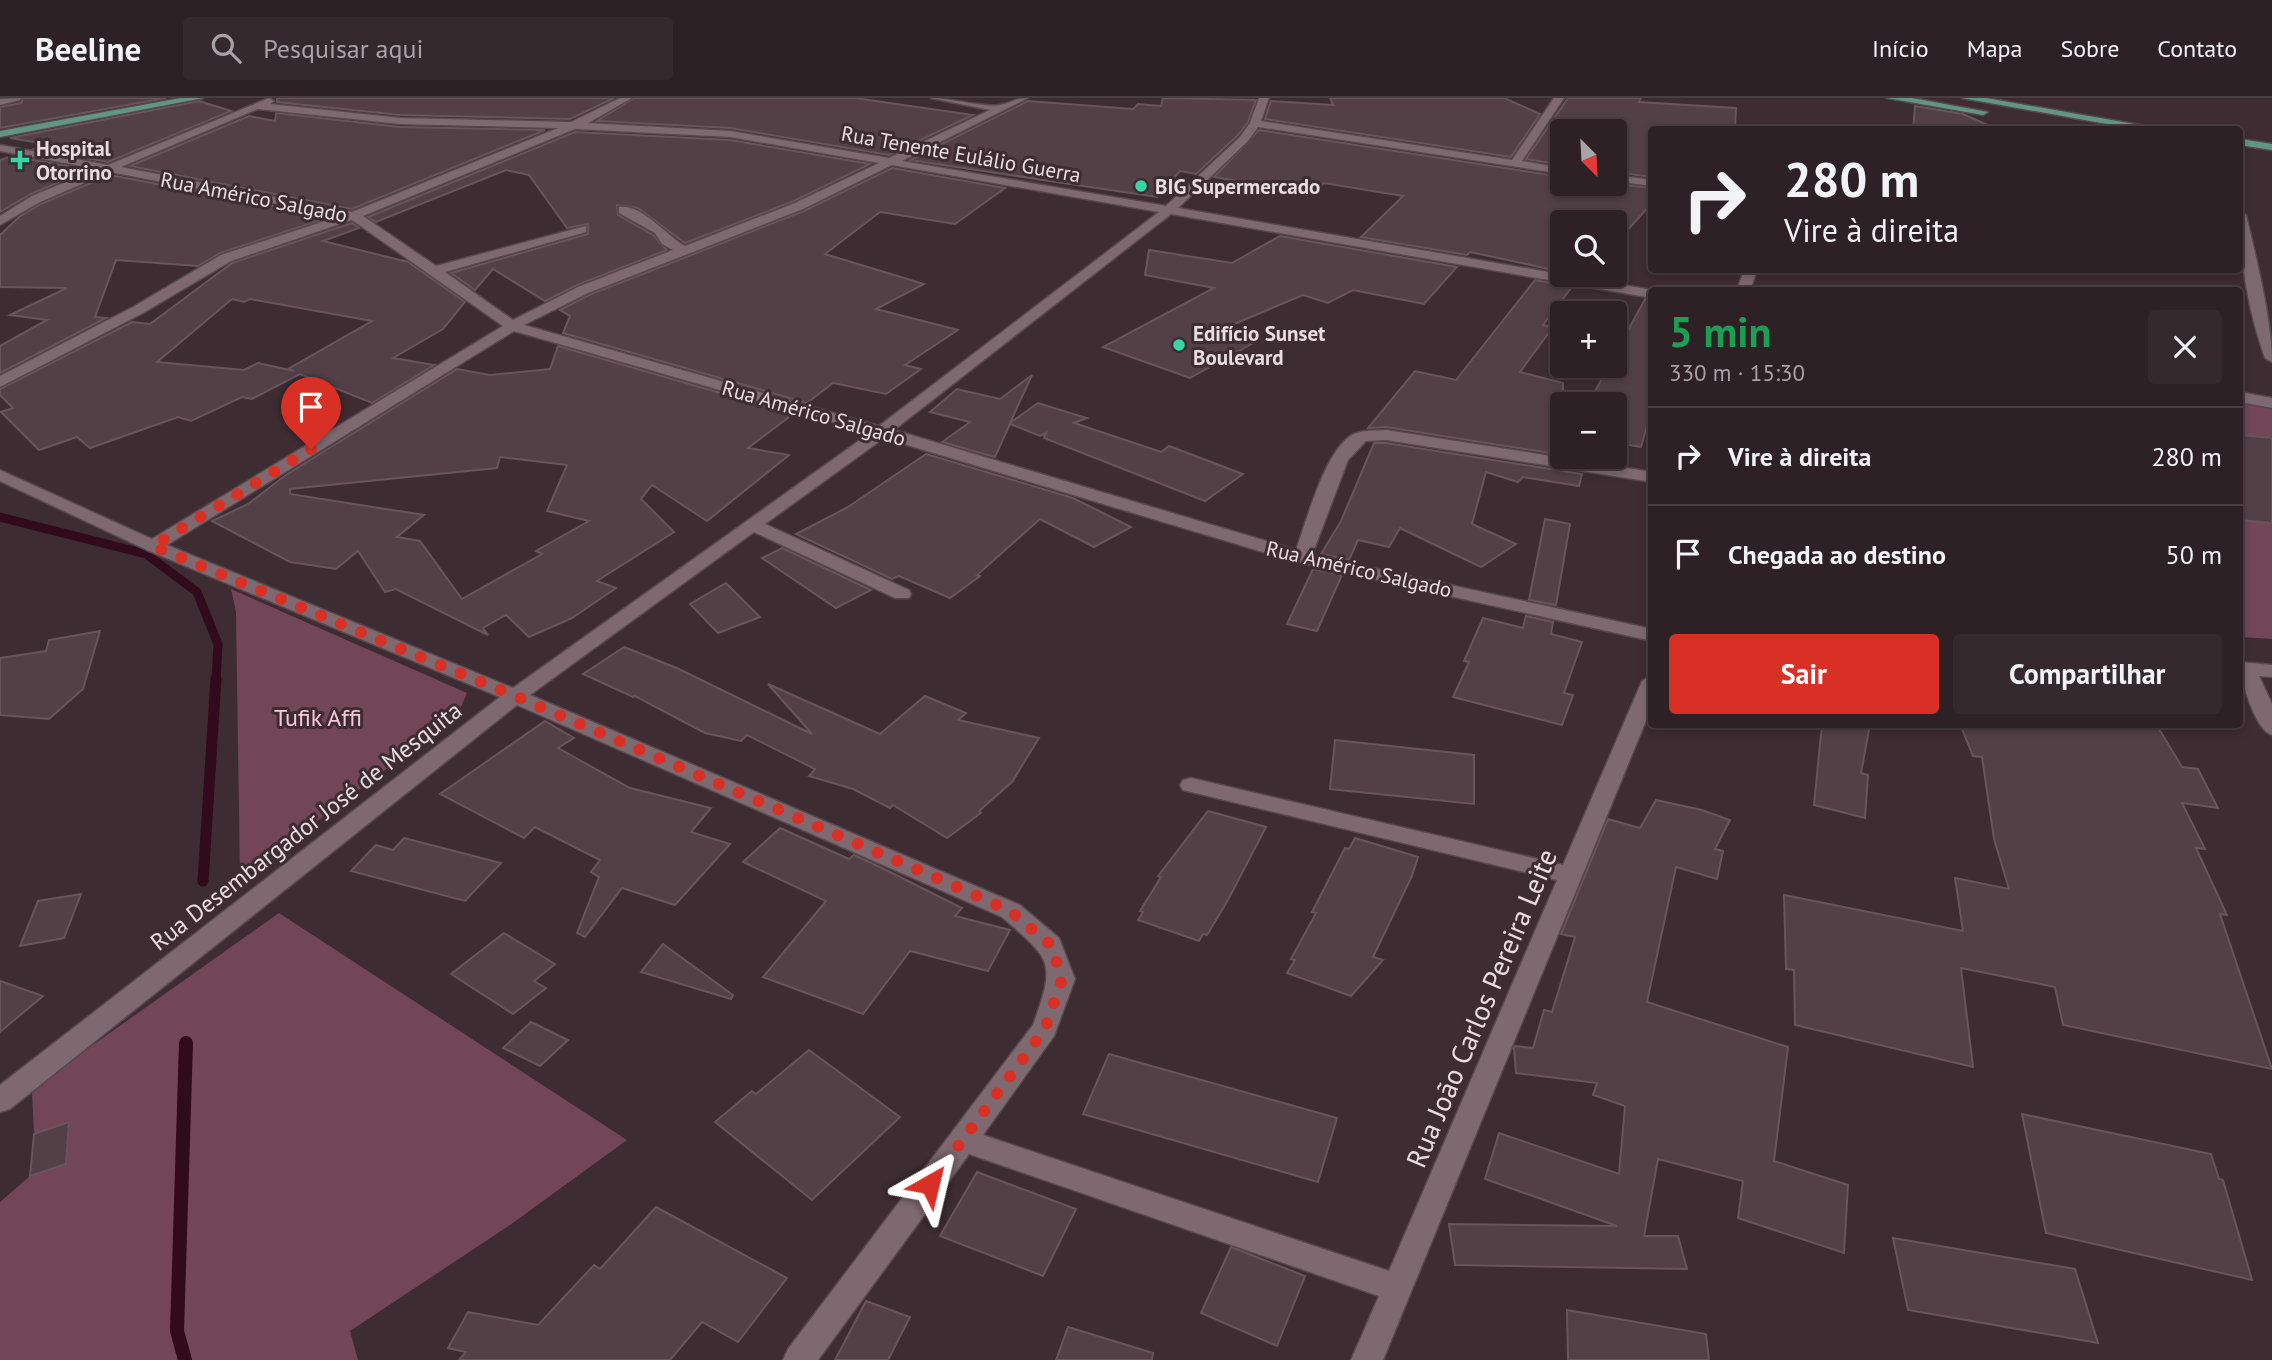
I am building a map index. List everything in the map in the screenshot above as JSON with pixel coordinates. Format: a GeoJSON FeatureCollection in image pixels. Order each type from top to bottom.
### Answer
{"type":"FeatureCollection","features":[{"type":"Feature","properties":{"kind":"main road"},"geometry":{"type":"LineString","coordinates":[[0,134],[198,98]]}},
{"type":"Feature","properties":{"kind":"main road"},"geometry":{"type":"LineString","coordinates":[[1892,98],[2063,126]]}},
{"type":"Feature","properties":{"kind":"main road"},"geometry":{"type":"LineString","coordinates":[[1967,98],[2138,126]]}},
{"type":"Feature","properties":{"kind":"main road"},"geometry":{"type":"LineString","coordinates":[[2243,142],[2272,147]]}},
{"type":"Feature","properties":{"kind":"street"},"geometry":{"type":"LineString","coordinates":[[0,102],[16,98]]}},
{"type":"Feature","properties":{"kind":"street"},"geometry":{"type":"LineString","coordinates":[[0,221],[36,199],[278,98]]}},
{"type":"Feature","properties":{"kind":"street"},"geometry":{"type":"LineString","coordinates":[[0,382],[138,310],[226,258],[353,216],[572,126],[627,98]]}},
{"type":"Feature","properties":{"kind":"street"},"geometry":{"type":"LineString","coordinates":[[936,98],[1001,109]]}},
{"type":"Feature","properties":{"kind":"street"},"geometry":{"type":"LineString","coordinates":[[153,546],[512,326],[583,290],[799,206],[1023,98]]}},
{"type":"Feature","properties":{"kind":"street","name":"Rua Desembargador José de Mesquita"},"geometry":{"type":"LineString","coordinates":[[0,1101],[515,696],[882,432],[1169,210],[1244,139],[1255,123],[1264,98]]}},
{"type":"Feature","properties":{"kind":"street"},"geometry":{"type":"LineString","coordinates":[[1516,164],[1559,98]]}},
{"type":"Feature","properties":{"kind":"street","name":"Rua Tenente Eulálio Guerra"},"geometry":{"type":"LineString","coordinates":[[258,106],[400,121],[684,129],[730,134],[887,164],[1648,293]]}},
{"type":"Feature","properties":{"kind":"street"},"geometry":{"type":"LineString","coordinates":[[1255,123],[1550,169]]}},
{"type":"Feature","properties":{"kind":"street","name":"Rua Américo Salgado"},"geometry":{"type":"LineString","coordinates":[[0,148],[311,205],[353,216],[372,226],[512,326],[882,432],[1301,558],[1648,634]]}},
{"type":"Feature","properties":{"kind":"street"},"geometry":{"type":"LineString","coordinates":[[1628,180],[1648,182]]}},
{"type":"Feature","properties":{"kind":"street"},"geometry":{"type":"LineString","coordinates":[[623,210],[660,231],[666,241],[684,251]]}},
{"type":"Feature","properties":{"kind":"street"},"geometry":{"type":"LineString","coordinates":[[2243,226],[2251,257],[2258,317],[2272,358]]}},
{"type":"Feature","properties":{"kind":"street"},"geometry":{"type":"LineString","coordinates":[[433,271],[582,229]]}},
{"type":"Feature","properties":{"kind":"street"},"geometry":{"type":"LineString","coordinates":[[2243,398],[2272,403]]}},
{"type":"Feature","properties":{"kind":"street"},"geometry":{"type":"LineString","coordinates":[[1301,558],[1340,460],[1352,442],[1362,436],[1386,435],[1648,476]]}},
{"type":"Feature","properties":{"kind":"street"},"geometry":{"type":"LineString","coordinates":[[0,475],[153,546],[515,696],[1010,911],[1051,945],[1062,979],[1045,1029],[799,1360]]}},
{"type":"Feature","properties":{"kind":"street"},"geometry":{"type":"LineString","coordinates":[[753,525],[902,594]]}},
{"type":"Feature","properties":{"kind":"street"},"geometry":{"type":"LineString","coordinates":[[2243,668],[2272,671]]}},
{"type":"Feature","properties":{"kind":"street"},"geometry":{"type":"LineString","coordinates":[[2243,668],[2272,729]]}},
{"type":"Feature","properties":{"kind":"street","name":"Rua João Carlos Pereira Leite"},"geometry":{"type":"LineString","coordinates":[[1367,1360],[1648,691]]}},
{"type":"Feature","properties":{"kind":"street"},"geometry":{"type":"LineString","coordinates":[[1191,785],[1571,875]]}},
{"type":"Feature","properties":{"kind":"street"},"geometry":{"type":"LineString","coordinates":[[962,1140],[1398,1288]]}},
{"type":"Feature","properties":{"kind":"green space"},"geometry":{"type":"Polygon","coordinates":[[[2243,396],[2272,405],[2272,639],[2243,637],[2243,396]]]}},
{"type":"Feature","properties":{"kind":"green space","name":"Tufik Affi"},"geometry":{"type":"Polygon","coordinates":[[[231,589],[467,693],[457,716],[240,879],[236,612],[231,589]]]}},
{"type":"Feature","properties":{"kind":"green space"},"geometry":{"type":"Polygon","coordinates":[[[279,913],[627,1140],[510,1225],[350,1331],[358,1360],[0,1360],[0,1202],[30,1176],[66,1164],[68,1122],[34,1134],[32,1092],[90,1047],[279,913]]]}},
{"type":"Feature","properties":{"kind":"building"},"geometry":{"type":"Polygon","coordinates":[[[23,98],[166,98],[0,128],[0,107],[21,103],[23,98]]]}},
{"type":"Feature","properties":{"kind":"building"},"geometry":{"type":"Polygon","coordinates":[[[277,98],[614,98],[570,119],[400,115],[277,102],[277,98]]]}},
{"type":"Feature","properties":{"kind":"building"},"geometry":{"type":"Polygon","coordinates":[[[634,98],[855,98],[973,115],[889,155],[730,128],[597,121],[634,98]]]}},
{"type":"Feature","properties":{"kind":"building"},"geometry":{"type":"Polygon","coordinates":[[[1163,98],[1256,100],[1248,122],[1238,135],[1196,174],[1180,171],[1157,197],[910,160],[1028,101],[1133,109],[1138,104],[1161,106],[1163,98]]]}},
{"type":"Feature","properties":{"kind":"building"},"geometry":{"type":"Polygon","coordinates":[[[1330,98],[1504,98],[1540,114],[1511,157],[1265,119],[1271,101],[1333,105],[1330,98]]]}},
{"type":"Feature","properties":{"kind":"building"},"geometry":{"type":"Polygon","coordinates":[[[1568,98],[1641,98],[1639,102],[1736,108],[1735,126],[1648,126],[1648,176],[1628,174],[1628,119],[1554,119],[1568,98]]]}},
{"type":"Feature","properties":{"kind":"building"},"geometry":{"type":"Polygon","coordinates":[[[199,101],[231,111],[108,162],[34,149],[46,144],[10,138],[199,101]]]}},
{"type":"Feature","properties":{"kind":"building"},"geometry":{"type":"Polygon","coordinates":[[[1915,106],[1963,114],[1990,126],[1913,126],[1915,106]]]}},
{"type":"Feature","properties":{"kind":"building"},"geometry":{"type":"Polygon","coordinates":[[[276,113],[400,127],[545,130],[352,209],[130,166],[249,116],[275,121],[276,113]]]}},
{"type":"Feature","properties":{"kind":"building"},"geometry":{"type":"Polygon","coordinates":[[[1550,124],[1550,163],[1526,159],[1550,124]]]}},
{"type":"Feature","properties":{"kind":"building"},"geometry":{"type":"Polygon","coordinates":[[[1259,130],[1550,175],[1550,196],[1628,196],[1628,185],[1648,188],[1648,207],[1627,231],[1627,210],[1550,210],[1550,269],[1470,252],[1467,255],[1361,237],[1403,196],[1324,183],[1312,194],[1214,177],[1259,130]]]}},
{"type":"Feature","properties":{"kind":"building"},"geometry":{"type":"Polygon","coordinates":[[[575,132],[730,140],[870,164],[794,201],[685,243],[638,208],[617,205],[618,215],[653,235],[667,250],[577,285],[545,301],[493,269],[475,290],[451,273],[588,234],[588,224],[567,228],[529,175],[506,170],[376,222],[368,217],[575,132]]]}},
{"type":"Feature","properties":{"kind":"building"},"geometry":{"type":"Polygon","coordinates":[[[12,156],[88,170],[31,194],[0,212],[0,160],[12,156]]]}},
{"type":"Feature","properties":{"kind":"building"},"geometry":{"type":"Polygon","coordinates":[[[892,168],[1005,188],[955,224],[880,212],[825,254],[924,284],[876,309],[958,330],[905,365],[921,369],[886,394],[833,383],[807,403],[563,333],[570,316],[560,310],[589,295],[804,211],[892,168]]]}},
{"type":"Feature","properties":{"kind":"building"},"geometry":{"type":"Polygon","coordinates":[[[110,175],[330,217],[220,253],[198,266],[116,260],[95,317],[106,318],[0,373],[0,346],[47,320],[10,315],[67,288],[0,287],[0,235],[19,217],[41,204],[110,175]]]}},
{"type":"Feature","properties":{"kind":"building"},"geometry":{"type":"Polygon","coordinates":[[[352,223],[359,228],[323,241],[408,262],[465,302],[443,329],[393,358],[434,365],[372,403],[300,374],[252,399],[242,397],[191,421],[178,417],[90,448],[77,437],[39,450],[1,412],[13,408],[0,395],[0,389],[132,322],[150,324],[232,263],[352,223]],[[232,299],[157,362],[244,370],[258,363],[294,371],[288,369],[372,321],[250,299],[244,302],[232,299]]]}},
{"type":"Feature","properties":{"kind":"building"},"geometry":{"type":"Polygon","coordinates":[[[1280,236],[1457,267],[1424,304],[1353,290],[1328,303],[1303,295],[1220,330],[1255,342],[1190,378],[1103,347],[1214,288],[1145,275],[1149,250],[1232,263],[1280,236]]]}},
{"type":"Feature","properties":{"kind":"building"},"geometry":{"type":"Polygon","coordinates":[[[1535,280],[1550,283],[1550,287],[1572,287],[1561,301],[1550,301],[1550,316],[1543,325],[1550,326],[1550,331],[1520,372],[1563,383],[1563,392],[1550,392],[1550,453],[1386,427],[1368,428],[1415,371],[1456,380],[1535,280]]]}},
{"type":"Feature","properties":{"kind":"building"},"geometry":{"type":"Polygon","coordinates":[[[1645,299],[1648,299],[1648,422],[1641,447],[1627,445],[1627,392],[1595,392],[1602,378],[1627,378],[1627,332],[1645,299]]]}},
{"type":"Feature","properties":{"kind":"building"},"geometry":{"type":"Polygon","coordinates":[[[558,346],[793,414],[748,448],[789,455],[707,521],[652,485],[641,499],[674,532],[597,581],[616,588],[572,618],[529,637],[506,615],[483,628],[488,635],[396,589],[385,592],[358,551],[336,569],[290,562],[212,521],[248,504],[286,475],[457,369],[490,375],[550,369],[558,346]],[[500,457],[497,468],[290,489],[290,494],[424,515],[397,537],[420,541],[462,599],[542,554],[536,551],[589,521],[547,511],[567,465],[500,457]]]}},
{"type":"Feature","properties":{"kind":"building"},"geometry":{"type":"Polygon","coordinates":[[[1032,375],[1010,423],[1038,403],[1087,418],[1074,423],[1161,452],[1169,446],[1243,474],[1205,501],[1044,438],[1046,433],[1040,436],[1010,424],[995,457],[942,442],[970,422],[930,412],[957,389],[1000,399],[1032,375]]]}},
{"type":"Feature","properties":{"kind":"building"},"geometry":{"type":"Polygon","coordinates":[[[2243,435],[2272,438],[2272,523],[2243,520],[2243,435]]]}},
{"type":"Feature","properties":{"kind":"building"},"geometry":{"type":"Polygon","coordinates":[[[1374,443],[1582,474],[1579,486],[1523,477],[1518,482],[1486,472],[1472,524],[1516,544],[1481,567],[1400,528],[1389,547],[1358,540],[1349,560],[1321,554],[1341,521],[1374,443]]]}},
{"type":"Feature","properties":{"kind":"building"},"geometry":{"type":"Polygon","coordinates":[[[926,454],[1073,498],[1131,527],[1094,547],[1040,519],[977,575],[980,576],[950,598],[899,576],[892,579],[796,534],[848,507],[926,454]]]}},
{"type":"Feature","properties":{"kind":"building"},"geometry":{"type":"Polygon","coordinates":[[[1545,519],[1570,524],[1556,605],[1529,600],[1545,519]]]}},
{"type":"Feature","properties":{"kind":"building"},"geometry":{"type":"Polygon","coordinates":[[[782,548],[871,590],[836,608],[762,558],[782,548]]]}},
{"type":"Feature","properties":{"kind":"building"},"geometry":{"type":"Polygon","coordinates":[[[1313,569],[1342,575],[1317,631],[1287,624],[1313,569]]]}},
{"type":"Feature","properties":{"kind":"building"},"geometry":{"type":"Polygon","coordinates":[[[726,583],[760,617],[718,633],[690,604],[726,583]]]}},
{"type":"Feature","properties":{"kind":"building"},"geometry":{"type":"Polygon","coordinates":[[[1526,616],[1553,622],[1551,634],[1582,642],[1564,693],[1573,695],[1562,725],[1453,697],[1469,662],[1464,661],[1483,618],[1523,628],[1526,616]]]}},
{"type":"Feature","properties":{"kind":"building"},"geometry":{"type":"Polygon","coordinates":[[[100,631],[83,689],[49,719],[0,715],[0,658],[46,651],[49,640],[100,631]]]}},
{"type":"Feature","properties":{"kind":"building"},"geometry":{"type":"Polygon","coordinates":[[[624,647],[679,669],[812,734],[768,684],[880,734],[925,696],[966,713],[958,720],[1039,738],[1012,782],[979,811],[981,813],[947,838],[893,805],[890,808],[853,789],[809,776],[815,769],[747,735],[741,741],[705,733],[635,696],[583,674],[624,647]]]}},
{"type":"Feature","properties":{"kind":"building"},"geometry":{"type":"Polygon","coordinates":[[[545,721],[574,738],[558,748],[630,788],[711,808],[691,832],[730,844],[675,905],[622,888],[585,937],[577,933],[599,877],[591,872],[600,860],[535,827],[524,838],[440,794],[545,721]]]}},
{"type":"Feature","properties":{"kind":"building"},"geometry":{"type":"Polygon","coordinates":[[[1822,728],[1869,728],[1861,773],[1868,775],[1865,818],[1814,805],[1822,728]]]}},
{"type":"Feature","properties":{"kind":"building"},"geometry":{"type":"Polygon","coordinates":[[[1962,728],[2158,728],[2182,767],[2198,769],[2218,808],[2182,803],[2205,849],[2196,848],[2227,915],[2220,914],[2272,1069],[2063,1025],[2055,987],[1961,968],[1973,1067],[1795,1025],[1794,970],[1786,969],[1784,895],[1963,931],[1955,878],[2009,889],[1994,839],[1982,757],[1973,756],[1962,728]]]}},
{"type":"Feature","properties":{"kind":"building"},"geometry":{"type":"Polygon","coordinates":[[[1335,740],[1474,755],[1474,804],[1330,789],[1335,740]]]}},
{"type":"Feature","properties":{"kind":"building"},"geometry":{"type":"Polygon","coordinates":[[[1656,800],[1702,810],[1730,820],[1715,849],[1723,851],[1717,879],[1676,867],[1647,1002],[1788,1047],[1774,1161],[1848,1185],[1844,1253],[1738,1218],[1743,1181],[1658,1159],[1644,1236],[1678,1236],[1687,1269],[1455,1265],[1449,1224],[1617,1226],[1485,1179],[1499,1133],[1619,1174],[1625,1106],[1593,1095],[1597,1083],[1516,1073],[1514,1048],[1533,1048],[1544,1010],[1552,1012],[1575,937],[1561,934],[1608,819],[1640,828],[1656,800]]]}},
{"type":"Feature","properties":{"kind":"building"},"geometry":{"type":"Polygon","coordinates":[[[1208,811],[1266,827],[1228,900],[1207,935],[1203,934],[1199,941],[1138,920],[1143,912],[1140,911],[1161,877],[1158,876],[1208,811]]]}},
{"type":"Feature","properties":{"kind":"building"},"geometry":{"type":"Polygon","coordinates":[[[780,828],[849,859],[854,855],[962,908],[955,916],[1010,930],[988,971],[910,951],[863,1014],[763,977],[826,901],[743,862],[780,828]]]}},
{"type":"Feature","properties":{"kind":"building"},"geometry":{"type":"Polygon","coordinates":[[[404,838],[501,863],[465,901],[351,871],[376,845],[393,850],[404,838]]]}},
{"type":"Feature","properties":{"kind":"building"},"geometry":{"type":"Polygon","coordinates":[[[1355,838],[1418,857],[1412,876],[1373,957],[1383,960],[1351,996],[1287,973],[1295,960],[1291,959],[1316,913],[1312,912],[1345,848],[1349,849],[1355,838]]]}},
{"type":"Feature","properties":{"kind":"building"},"geometry":{"type":"Polygon","coordinates":[[[81,894],[64,938],[20,946],[38,901],[81,894]]]}},
{"type":"Feature","properties":{"kind":"building"},"geometry":{"type":"Polygon","coordinates":[[[504,933],[555,964],[534,981],[546,988],[513,1014],[451,974],[504,933]]]}},
{"type":"Feature","properties":{"kind":"building"},"geometry":{"type":"Polygon","coordinates":[[[663,944],[733,995],[731,999],[641,972],[663,944]]]}},
{"type":"Feature","properties":{"kind":"building"},"geometry":{"type":"Polygon","coordinates":[[[0,981],[43,996],[0,1032],[0,981]]]}},
{"type":"Feature","properties":{"kind":"building"},"geometry":{"type":"Polygon","coordinates":[[[531,1022],[568,1040],[540,1066],[503,1048],[531,1022]]]}},
{"type":"Feature","properties":{"kind":"building"},"geometry":{"type":"Polygon","coordinates":[[[809,1050],[900,1117],[812,1200],[715,1122],[752,1091],[756,1094],[809,1050]]]}},
{"type":"Feature","properties":{"kind":"building"},"geometry":{"type":"Polygon","coordinates":[[[1109,1054],[1337,1118],[1318,1182],[1083,1114],[1109,1054]]]}},
{"type":"Feature","properties":{"kind":"building"},"geometry":{"type":"Polygon","coordinates":[[[2022,1114],[2211,1154],[2219,1179],[2223,1180],[2252,1280],[2046,1233],[2022,1114]]]}},
{"type":"Feature","properties":{"kind":"building"},"geometry":{"type":"Polygon","coordinates":[[[69,1122],[66,1164],[30,1176],[34,1134],[69,1122]]]}},
{"type":"Feature","properties":{"kind":"building"},"geometry":{"type":"Polygon","coordinates":[[[977,1172],[1076,1209],[1043,1276],[940,1236],[977,1172]]]}},
{"type":"Feature","properties":{"kind":"building"},"geometry":{"type":"Polygon","coordinates":[[[656,1207],[787,1278],[738,1342],[702,1322],[670,1360],[459,1360],[466,1352],[448,1348],[468,1312],[538,1325],[594,1265],[600,1269],[656,1207]]]}},
{"type":"Feature","properties":{"kind":"building"},"geometry":{"type":"Polygon","coordinates":[[[1893,1238],[2075,1269],[2098,1343],[1908,1310],[1893,1238]]]}},
{"type":"Feature","properties":{"kind":"building"},"geometry":{"type":"Polygon","coordinates":[[[1231,1247],[1305,1276],[1277,1346],[1201,1313],[1231,1247]]]}},
{"type":"Feature","properties":{"kind":"building"},"geometry":{"type":"Polygon","coordinates":[[[866,1301],[910,1317],[888,1360],[835,1360],[866,1301]]]}},
{"type":"Feature","properties":{"kind":"building"},"geometry":{"type":"Polygon","coordinates":[[[1567,1310],[1706,1334],[1709,1360],[1568,1360],[1567,1310]]]}},
{"type":"Feature","properties":{"kind":"building"},"geometry":{"type":"Polygon","coordinates":[[[1068,1327],[1153,1353],[1152,1360],[1056,1360],[1068,1327]]]}},
{"type":"Feature","properties":{"kind":"waterway"},"geometry":{"type":"LineString","coordinates":[[0,517],[146,554],[197,592],[218,644],[216,681]]}},
{"type":"Feature","properties":{"kind":"waterway"},"geometry":{"type":"LineString","coordinates":[[203,881],[216,679]]}},
{"type":"Feature","properties":{"kind":"waterway"},"geometry":{"type":"LineString","coordinates":[[185,1360],[177,1331],[186,1043]]}},
{"type":"Feature","properties":{"kind":"place","name":"Hospital Otorrino"},"geometry":{"type":"Point","coordinates":[20,160]}},
{"type":"Feature","properties":{"kind":"place","name":"BIG Supermercado"},"geometry":{"type":"Point","coordinates":[1141,186]}},
{"type":"Feature","properties":{"kind":"place","name":"Edifício Sunset Boulevard"},"geometry":{"type":"Point","coordinates":[1179,345]}},
{"type":"Feature","properties":{"kind":"route"},"geometry":{"type":"LineString","coordinates":[[311,449],[153,546],[515,696],[953,885],[1010,911],[1051,945],[1062,979],[1045,1029],[930,1184]]}}]}
